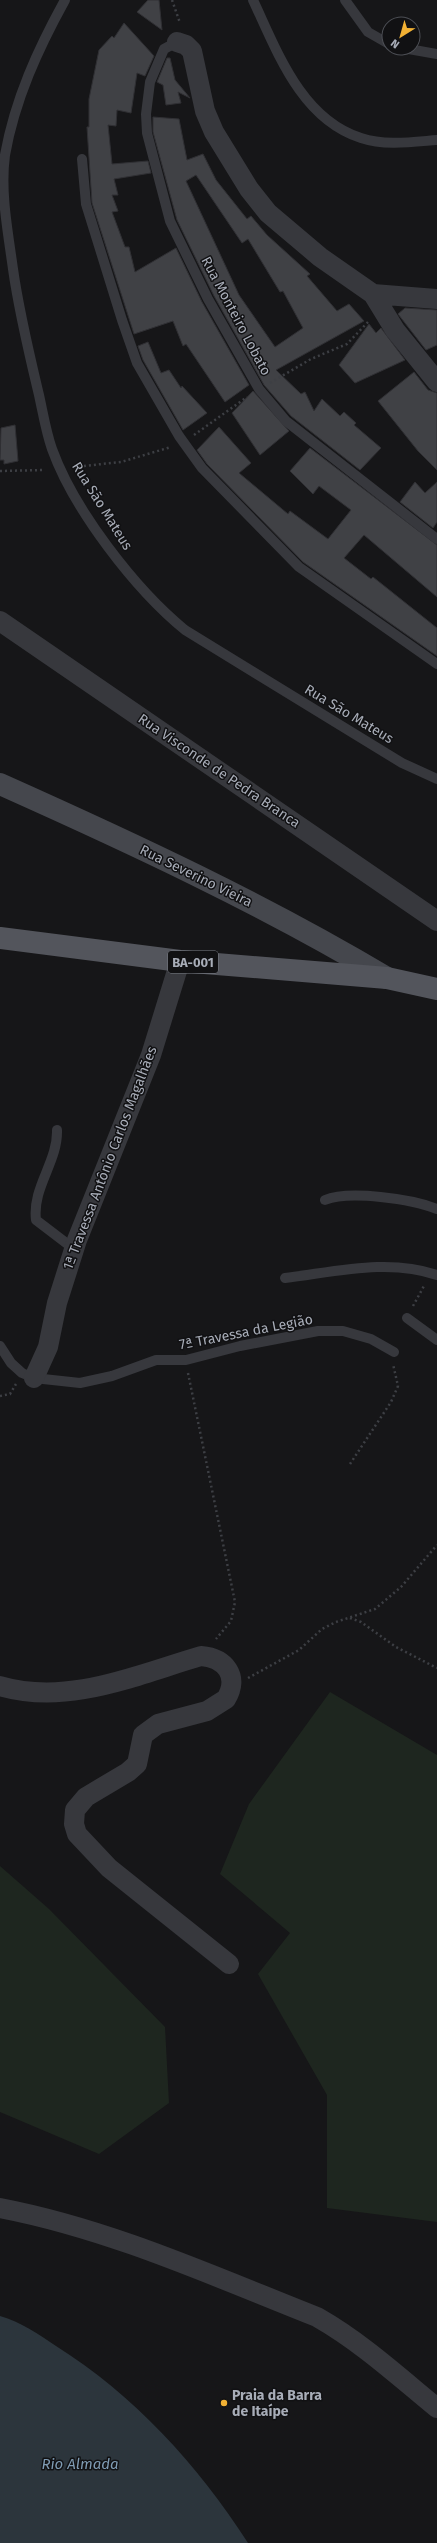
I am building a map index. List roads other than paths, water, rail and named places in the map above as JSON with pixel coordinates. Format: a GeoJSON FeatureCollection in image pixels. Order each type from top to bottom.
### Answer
{"type":"FeatureCollection","features":[{"type":"Feature","properties":{"kind":"main road","name":"Rua Severino Vieira"},"geometry":{"type":"LineString","coordinates":[[0,784],[113,834],[287,921],[387,978]]}},
{"type":"Feature","properties":{"kind":"main road","name":"BA-001"},"geometry":{"type":"LineString","coordinates":[[0,938],[180,961],[387,978],[437,989]]}},
{"type":"Feature","properties":{"kind":"street"},"geometry":{"type":"LineString","coordinates":[[178,42],[186,45],[192,51],[205,110],[214,132],[249,189],[268,213],[320,258],[373,294],[386,316],[437,382]]}},
{"type":"Feature","properties":{"kind":"street"},"geometry":{"type":"LineString","coordinates":[[373,294],[437,299]]}},
{"type":"Feature","properties":{"kind":"street","name":"Rua Visconde de Pedra Branca"},"geometry":{"type":"LineString","coordinates":[[0,621],[437,921]]}},
{"type":"Feature","properties":{"kind":"street","name":"1ª Travessa Antônio Carlos Magalhães"},"geometry":{"type":"LineString","coordinates":[[28,1375],[48,1347],[57,1303],[74,1249],[150,1055],[180,961]]}},
{"type":"Feature","properties":{"kind":"street"},"geometry":{"type":"LineString","coordinates":[[0,1686],[15,1690],[49,1693],[84,1690],[201,1656],[214,1657],[220,1660],[228,1670],[232,1685],[226,1699],[207,1710],[158,1724],[143,1735],[137,1764],[128,1772],[86,1798],[75,1810],[74,1824],[77,1834],[84,1844],[109,1868],[229,1964]]}},
{"type":"Feature","properties":{"kind":"street"},"geometry":{"type":"LineString","coordinates":[[0,2208],[50,2217],[155,2252],[317,2317],[341,2331],[437,2408]]}},
{"type":"Feature","properties":{"kind":"lane","name":"Rua São Mateus"},"geometry":{"type":"LineString","coordinates":[[66,0],[41,44],[25,83],[5,156],[4,205],[20,318],[52,449],[97,530],[163,612],[211,648],[402,763],[437,779]]}},
{"type":"Feature","properties":{"kind":"lane"},"geometry":{"type":"LineString","coordinates":[[253,0],[296,87],[317,110],[334,124],[361,138],[367,139],[393,143],[437,140]]}},
{"type":"Feature","properties":{"kind":"lane"},"geometry":{"type":"LineString","coordinates":[[345,0],[368,32],[381,39]]}},
{"type":"Feature","properties":{"kind":"lane","name":"Rua Monteiro Lobato"},"geometry":{"type":"LineString","coordinates":[[178,42],[164,50],[150,82],[146,114],[152,155],[170,221],[208,298],[259,389],[286,421],[437,539]]}},
{"type":"Feature","properties":{"kind":"lane"},"geometry":{"type":"LineString","coordinates":[[421,51],[437,54]]}},
{"type":"Feature","properties":{"kind":"lane"},"geometry":{"type":"LineString","coordinates":[[82,159],[86,204],[137,363],[160,406],[202,468],[299,567],[437,664]]}},
{"type":"Feature","properties":{"kind":"lane"},"geometry":{"type":"LineString","coordinates":[[57,1130],[57,1144],[39,1192],[35,1211],[36,1220],[74,1249]]}},
{"type":"Feature","properties":{"kind":"lane"},"geometry":{"type":"LineString","coordinates":[[325,1200],[334,1196],[383,1197],[427,1205],[437,1209]]}},
{"type":"Feature","properties":{"kind":"lane"},"geometry":{"type":"LineString","coordinates":[[285,1278],[336,1272],[360,1266],[422,1270],[434,1274]]}},
{"type":"Feature","properties":{"kind":"lane"},"geometry":{"type":"LineString","coordinates":[[407,1318],[437,1340]]}},
{"type":"Feature","properties":{"kind":"lane","name":"7ª Travessa da Legião"},"geometry":{"type":"LineString","coordinates":[[28,1375],[80,1382],[112,1376],[156,1360],[186,1360],[240,1346],[318,1331],[343,1331],[371,1339],[394,1352]]}},
{"type":"Feature","properties":{"kind":"lane"},"geometry":{"type":"LineString","coordinates":[[0,1346],[11,1363],[28,1375]]}},
{"type":"Feature","properties":{"kind":"water","name":"Rio Almada"},"geometry":{"type":"Polygon","coordinates":[[[0,2316],[43,2337],[85,2365],[138,2409],[186,2459],[229,2514],[248,2543],[0,2543],[0,2316]]]}},
{"type":"Feature","properties":{"kind":"place","name":"Praia da Barra de Itaípe"},"geometry":{"type":"Point","coordinates":[224,2403]}}]}
